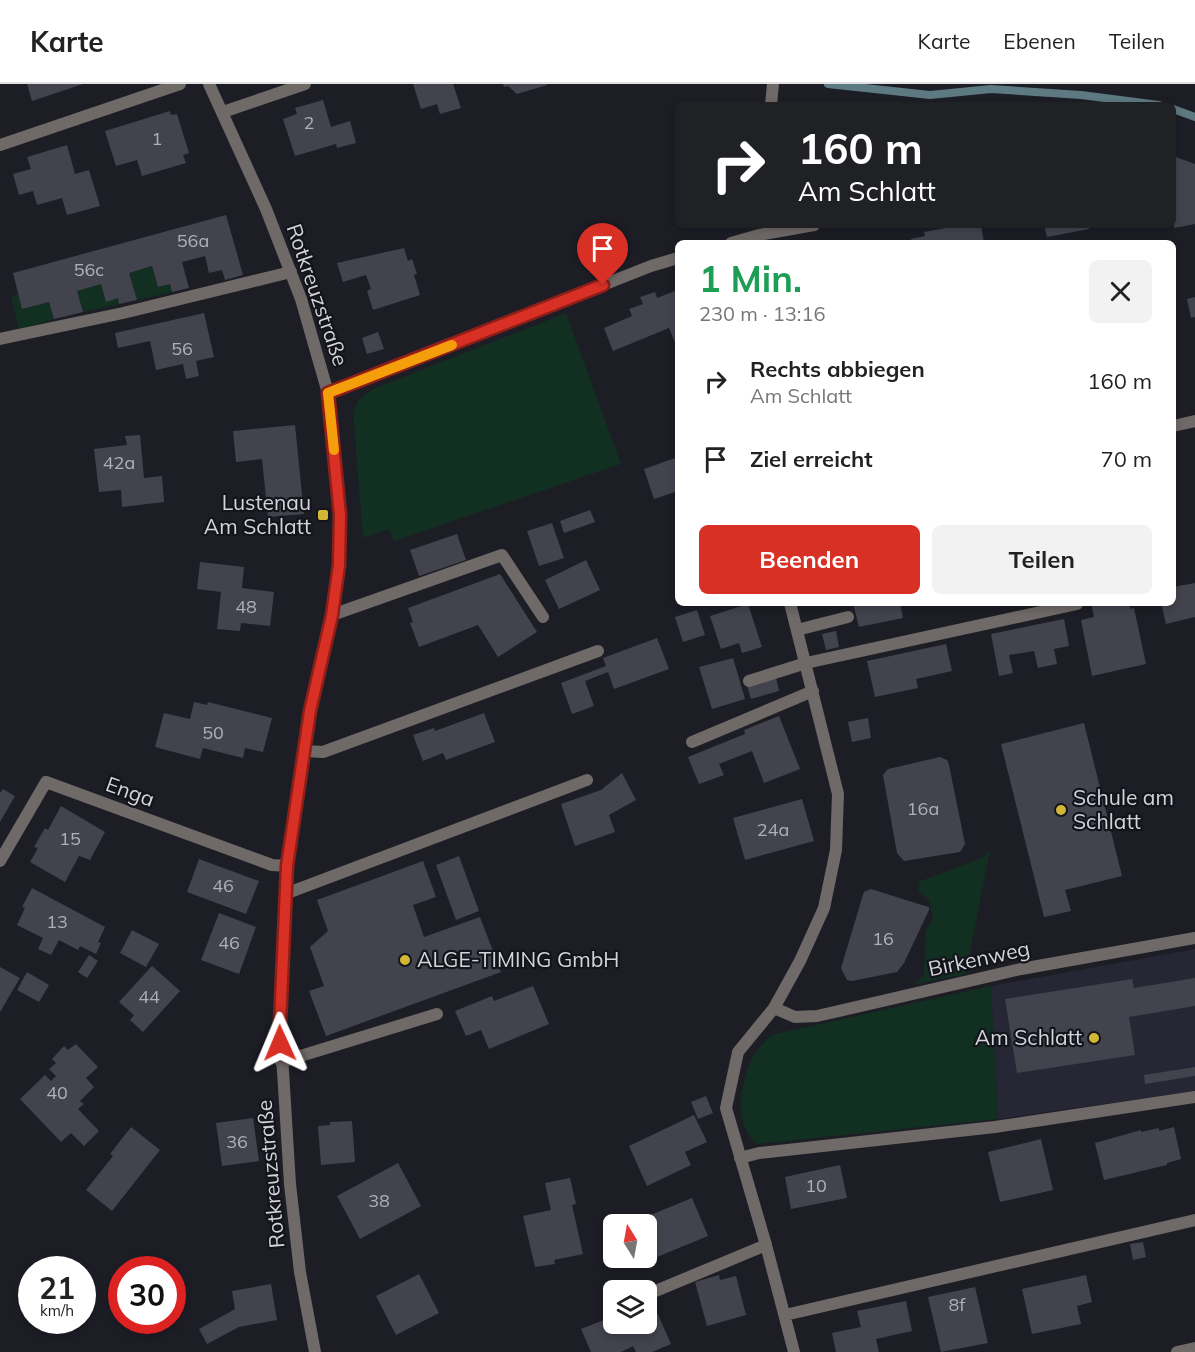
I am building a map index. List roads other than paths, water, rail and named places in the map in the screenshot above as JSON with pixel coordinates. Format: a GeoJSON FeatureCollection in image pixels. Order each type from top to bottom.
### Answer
{"type":"FeatureCollection","features":[{"type":"Feature","properties":{"kind":"street"},"geometry":{"type":"LineString","coordinates":[[0,145],[180,84]]}},
{"type":"Feature","properties":{"kind":"street","name":"Rotkreuzstraße"},"geometry":{"type":"LineString","coordinates":[[209,84],[267,209],[301,299],[328,393],[340,515],[339,565],[332,615],[310,711],[287,866],[280,1023],[290,1184],[299,1261],[315,1352]]}},
{"type":"Feature","properties":{"kind":"street"},"geometry":{"type":"LineString","coordinates":[[223,112],[305,84]]}},
{"type":"Feature","properties":{"kind":"street"},"geometry":{"type":"LineString","coordinates":[[771,102],[773,84]]}},
{"type":"Feature","properties":{"kind":"street"},"geometry":{"type":"LineString","coordinates":[[737,240],[759,230],[781,228]]}},
{"type":"Feature","properties":{"kind":"street"},"geometry":{"type":"LineString","coordinates":[[328,393],[651,266],[675,259]]}},
{"type":"Feature","properties":{"kind":"street"},"geometry":{"type":"LineString","coordinates":[[0,339],[123,313],[291,272]]}},
{"type":"Feature","properties":{"kind":"street"},"geometry":{"type":"LineString","coordinates":[[1176,425],[1195,421]]}},
{"type":"Feature","properties":{"kind":"street"},"geometry":{"type":"LineString","coordinates":[[332,615],[502,555],[543,618]]}},
{"type":"Feature","properties":{"kind":"street"},"geometry":{"type":"LineString","coordinates":[[791,606],[838,794],[837,850],[824,908],[800,962],[774,1008],[738,1052],[726,1108],[795,1352]]}},
{"type":"Feature","properties":{"kind":"street"},"geometry":{"type":"LineString","coordinates":[[749,681],[806,663],[1068,606]]}},
{"type":"Feature","properties":{"kind":"street"},"geometry":{"type":"LineString","coordinates":[[797,630],[848,617]]}},
{"type":"Feature","properties":{"kind":"street"},"geometry":{"type":"LineString","coordinates":[[304,751],[323,752],[598,651]]}},
{"type":"Feature","properties":{"kind":"street"},"geometry":{"type":"LineString","coordinates":[[692,742],[813,691]]}},
{"type":"Feature","properties":{"kind":"street"},"geometry":{"type":"LineString","coordinates":[[285,894],[587,780]]}},
{"type":"Feature","properties":{"kind":"street","name":"Enga"},"geometry":{"type":"LineString","coordinates":[[0,861],[46,782],[272,865],[287,866]]}},
{"type":"Feature","properties":{"kind":"street","name":"Birkenweg"},"geometry":{"type":"LineString","coordinates":[[774,1008],[795,1017],[817,1016],[1021,969],[1195,938]]}},
{"type":"Feature","properties":{"kind":"street"},"geometry":{"type":"LineString","coordinates":[[281,1062],[437,1014]]}},
{"type":"Feature","properties":{"kind":"street"},"geometry":{"type":"LineString","coordinates":[[740,1158],[759,1153],[996,1127],[1195,1097]]}},
{"type":"Feature","properties":{"kind":"street"},"geometry":{"type":"LineString","coordinates":[[785,1315],[1195,1220]]}},
{"type":"Feature","properties":{"kind":"street"},"geometry":{"type":"LineString","coordinates":[[657,1290],[766,1245]]}},
{"type":"Feature","properties":{"kind":"street"},"geometry":{"type":"LineString","coordinates":[[1177,1352],[1195,1348]]}},
{"type":"Feature","properties":{"kind":"waterway"},"geometry":{"type":"LineString","coordinates":[[828,84],[930,95],[991,89],[1081,95],[1136,102]]}},
{"type":"Feature","properties":{"kind":"waterway"},"geometry":{"type":"LineString","coordinates":[[1176,110],[1195,117]]}},
{"type":"Feature","properties":{"kind":"place","name":"Lustenau Am Schlatt"},"geometry":{"type":"Point","coordinates":[323,515]}},
{"type":"Feature","properties":{"kind":"place","name":"Schule am Schlatt"},"geometry":{"type":"Point","coordinates":[1061,810]}},
{"type":"Feature","properties":{"kind":"place","name":"ALGE-TIMING GmbH"},"geometry":{"type":"Point","coordinates":[405,960]}},
{"type":"Feature","properties":{"kind":"place","name":"Am Schlatt"},"geometry":{"type":"Point","coordinates":[1094,1038]}}]}
